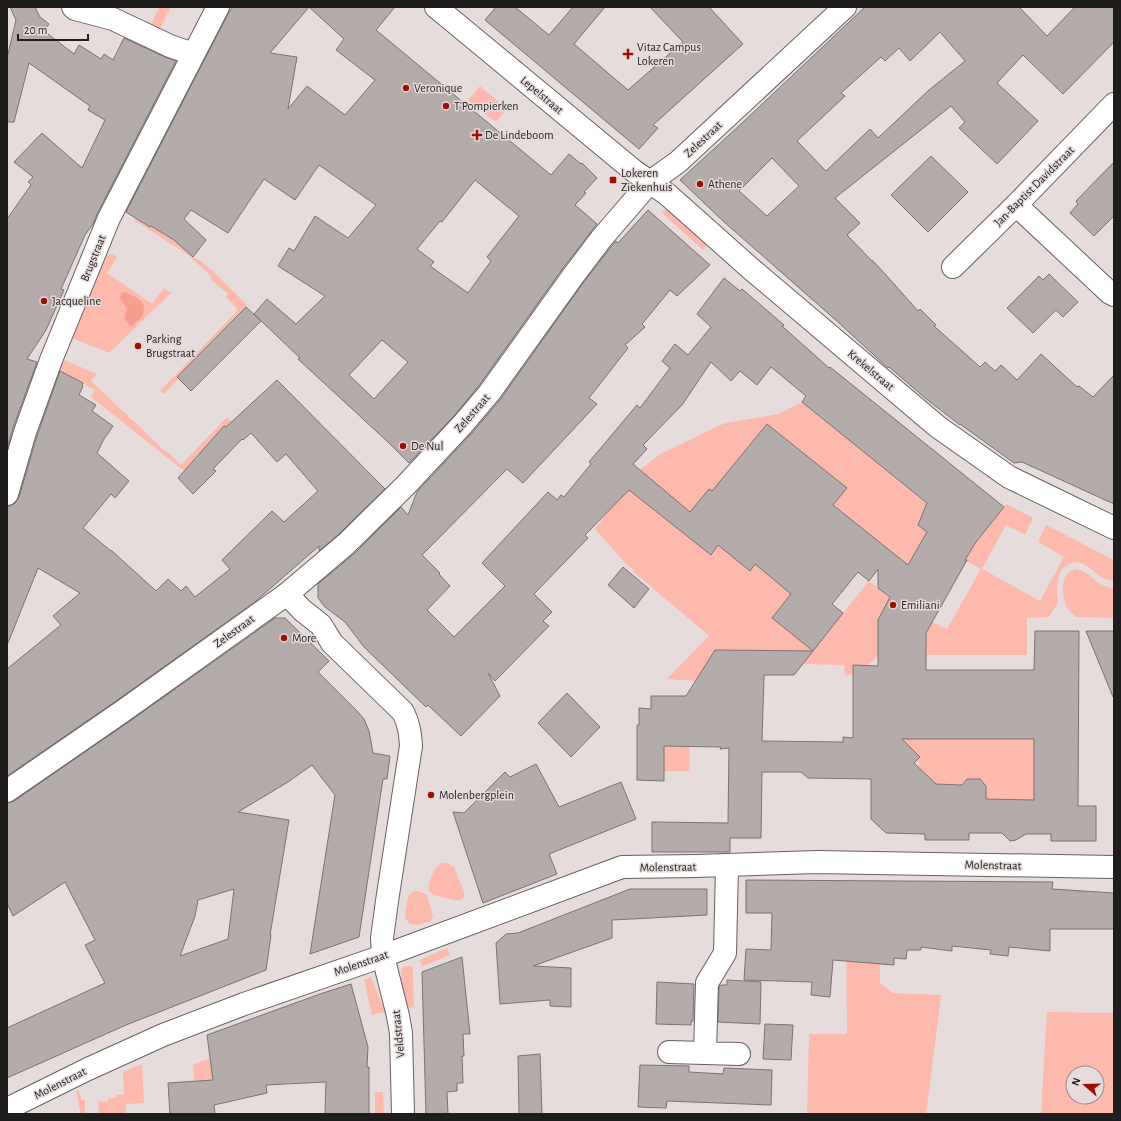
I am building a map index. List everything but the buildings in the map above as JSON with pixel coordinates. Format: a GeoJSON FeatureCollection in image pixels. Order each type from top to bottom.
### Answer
{"type":"FeatureCollection","features":[{"type":"Feature","properties":{"kind":"street"},"geometry":{"type":"LineString","coordinates":[[73,7],[113,19],[170,46],[193,54]]}},
{"type":"Feature","properties":{"kind":"street","name":"Brugstraat"},"geometry":{"type":"LineString","coordinates":[[7,494],[25,432],[51,360],[109,218],[218,7]]}},
{"type":"Feature","properties":{"kind":"street","name":"Lepelstraat"},"geometry":{"type":"LineString","coordinates":[[436,7],[634,171],[650,182]]}},
{"type":"Feature","properties":{"kind":"street","name":"Zelestraat"},"geometry":{"type":"LineString","coordinates":[[7,791],[123,711],[287,594],[346,544],[463,424],[490,392],[601,239],[650,182],[678,162],[845,7]]}},
{"type":"Feature","properties":{"kind":"street","name":"Jan-Baptist Davidstraat"},"geometry":{"type":"LineString","coordinates":[[953,267],[1016,205],[1114,104]]}},
{"type":"Feature","properties":{"kind":"street","name":"Krekelstraat"},"geometry":{"type":"LineString","coordinates":[[650,182],[668,194],[750,268],[938,427],[1009,477],[1114,528]]}},
{"type":"Feature","properties":{"kind":"street"},"geometry":{"type":"LineString","coordinates":[[1016,205],[1110,293],[1114,295]]}},
{"type":"Feature","properties":{"kind":"street"},"geometry":{"type":"LineString","coordinates":[[287,594],[302,610],[321,625],[332,643],[403,712],[409,726],[410,746],[382,938],[383,956]]}},
{"type":"Feature","properties":{"kind":"street","name":"Molenstraat"},"geometry":{"type":"LineString","coordinates":[[7,1109],[88,1069],[163,1035],[257,999],[383,956],[622,867],[727,866],[817,862],[1114,867]]}},
{"type":"Feature","properties":{"kind":"street"},"geometry":{"type":"LineString","coordinates":[[705,1053],[707,983],[725,953],[727,866]]}},
{"type":"Feature","properties":{"kind":"street","name":"Veldstraat"},"geometry":{"type":"LineString","coordinates":[[383,956],[399,1022],[403,1114]]}},
{"type":"Feature","properties":{"kind":"street"},"geometry":{"type":"LineString","coordinates":[[669,1052],[739,1054]]}},
{"type":"Feature","properties":{"kind":"shaded area"},"geometry":{"type":"Polygon","coordinates":[[[159,7],[171,7],[159,31],[150,27],[159,7]]]}},
{"type":"Feature","properties":{"kind":"shaded area"},"geometry":{"type":"Polygon","coordinates":[[[480,86],[507,109],[496,122],[468,100],[480,86]]]}},
{"type":"Feature","properties":{"kind":"shaded area"},"geometry":{"type":"Polygon","coordinates":[[[667,207],[708,245],[703,250],[662,213],[667,207]]]}},
{"type":"Feature","properties":{"kind":"shaded area"},"geometry":{"type":"Polygon","coordinates":[[[136,218],[149,227],[151,226],[174,240],[215,273],[247,305],[177,377],[178,379],[164,394],[160,391],[238,310],[226,297],[228,294],[211,280],[212,277],[188,255],[134,220],[136,218]]]}},
{"type":"Feature","properties":{"kind":"shaded area"},"geometry":{"type":"Polygon","coordinates":[[[112,254],[117,257],[107,273],[152,304],[164,288],[171,293],[109,353],[72,338],[106,256],[112,254]]]}},
{"type":"Feature","properties":{"kind":"shaded area"},"geometry":{"type":"Polygon","coordinates":[[[124,292],[132,295],[144,306],[142,316],[132,326],[130,326],[124,318],[127,309],[120,298],[121,294],[124,292]]]}},
{"type":"Feature","properties":{"kind":"shaded area"},"geometry":{"type":"Polygon","coordinates":[[[64,360],[97,374],[91,381],[181,465],[227,417],[232,422],[226,427],[224,426],[184,471],[91,397],[95,390],[59,371],[64,360]]]}},
{"type":"Feature","properties":{"kind":"shaded area"},"geometry":{"type":"Polygon","coordinates":[[[802,402],[938,512],[923,513],[918,525],[927,532],[908,566],[844,514],[821,521],[847,488],[807,456],[777,494],[796,448],[767,424],[720,481],[750,505],[747,519],[709,489],[678,529],[711,555],[719,545],[750,570],[755,564],[776,582],[793,561],[813,650],[869,581],[890,597],[878,620],[878,656],[868,665],[868,674],[853,674],[845,676],[844,665],[764,663],[764,650],[715,650],[696,681],[667,679],[709,636],[633,572],[634,570],[626,564],[595,529],[638,471],[662,453],[725,423],[779,414],[802,402]]]}},
{"type":"Feature","properties":{"kind":"shaded area"},"geometry":{"type":"Polygon","coordinates":[[[1006,504],[1033,518],[1025,535],[1006,525],[982,569],[1040,601],[1064,557],[1038,542],[1046,525],[1114,560],[1114,581],[1105,579],[1087,566],[1080,563],[1074,562],[1067,565],[1060,574],[1058,580],[1058,603],[1049,617],[1027,618],[1027,655],[926,655],[926,633],[932,622],[947,629],[981,569],[965,560],[976,542],[1006,504]]]}},
{"type":"Feature","properties":{"kind":"shaded area"},"geometry":{"type":"Polygon","coordinates":[[[1077,569],[1086,573],[1097,582],[1114,588],[1114,618],[1076,617],[1070,611],[1063,595],[1063,584],[1067,575],[1077,569]]]}},
{"type":"Feature","properties":{"kind":"shaded area"},"geometry":{"type":"Polygon","coordinates":[[[896,739],[1034,739],[1034,810],[986,799],[967,779],[962,785],[932,784],[918,767],[920,763],[917,760],[920,757],[896,739]]]}},
{"type":"Feature","properties":{"kind":"shaded area"},"geometry":{"type":"Polygon","coordinates":[[[664,746],[690,746],[689,771],[664,771],[664,746]]]}},
{"type":"Feature","properties":{"kind":"shaded area"},"geometry":{"type":"Polygon","coordinates":[[[442,863],[447,863],[454,867],[464,892],[464,897],[461,900],[436,896],[430,892],[429,885],[432,875],[437,867],[442,863]]]}},
{"type":"Feature","properties":{"kind":"shaded area"},"geometry":{"type":"Polygon","coordinates":[[[414,891],[419,891],[427,895],[433,916],[430,921],[419,925],[409,923],[405,915],[408,896],[414,891]]]}},
{"type":"Feature","properties":{"kind":"shaded area"},"geometry":{"type":"Polygon","coordinates":[[[846,924],[880,941],[880,983],[893,993],[941,995],[926,1114],[807,1114],[809,1034],[847,1034],[846,924]]]}},
{"type":"Feature","properties":{"kind":"shaded area"},"geometry":{"type":"Polygon","coordinates":[[[447,948],[450,955],[422,967],[420,960],[447,948]]]}},
{"type":"Feature","properties":{"kind":"shaded area"},"geometry":{"type":"Polygon","coordinates":[[[405,966],[412,966],[413,974],[414,1007],[407,1008],[400,980],[402,976],[402,968],[405,966]]]}},
{"type":"Feature","properties":{"kind":"shaded area"},"geometry":{"type":"Polygon","coordinates":[[[371,977],[385,1012],[372,1015],[364,980],[371,977]]]}},
{"type":"Feature","properties":{"kind":"shaded area"},"geometry":{"type":"Polygon","coordinates":[[[1047,1012],[1114,1013],[1114,1114],[1041,1114],[1047,1012]]]}},
{"type":"Feature","properties":{"kind":"shaded area"},"geometry":{"type":"Polygon","coordinates":[[[210,1058],[213,1080],[194,1081],[193,1065],[210,1058]]]}},
{"type":"Feature","properties":{"kind":"shaded area"},"geometry":{"type":"Polygon","coordinates":[[[142,1064],[144,1103],[126,1104],[126,1114],[99,1114],[98,1102],[108,1101],[108,1098],[116,1098],[116,1095],[124,1095],[123,1072],[142,1064]]]}},
{"type":"Feature","properties":{"kind":"shaded area"},"geometry":{"type":"Polygon","coordinates":[[[78,1090],[82,1100],[85,1100],[85,1114],[81,1114],[76,1092],[78,1090]]]}},
{"type":"Feature","properties":{"kind":"shaded area"},"geometry":{"type":"Polygon","coordinates":[[[375,1092],[383,1092],[384,1114],[375,1114],[375,1092]]]}},
{"type":"Feature","properties":{"kind":"place","name":"Vitaz Campus Lokeren"},"geometry":{"type":"Point","coordinates":[628,54]}},
{"type":"Feature","properties":{"kind":"place","name":"Veronique"},"geometry":{"type":"Point","coordinates":[406,88]}},
{"type":"Feature","properties":{"kind":"place","name":"T'Pompierken"},"geometry":{"type":"Point","coordinates":[446,106]}},
{"type":"Feature","properties":{"kind":"place","name":"De Lindeboom"},"geometry":{"type":"Point","coordinates":[477,135]}},
{"type":"Feature","properties":{"kind":"place","name":"Lokeren Ziekenhuis"},"geometry":{"type":"Point","coordinates":[613,180]}},
{"type":"Feature","properties":{"kind":"place","name":"Athene"},"geometry":{"type":"Point","coordinates":[700,184]}},
{"type":"Feature","properties":{"kind":"place","name":"Jacqueline"},"geometry":{"type":"Point","coordinates":[44,301]}},
{"type":"Feature","properties":{"kind":"place","name":"Parking Brugstraat"},"geometry":{"type":"Point","coordinates":[138,346]}},
{"type":"Feature","properties":{"kind":"place","name":"De Nul"},"geometry":{"type":"Point","coordinates":[403,446]}},
{"type":"Feature","properties":{"kind":"place","name":"Emiliani"},"geometry":{"type":"Point","coordinates":[893,605]}},
{"type":"Feature","properties":{"kind":"place","name":"More"},"geometry":{"type":"Point","coordinates":[284,638]}},
{"type":"Feature","properties":{"kind":"place","name":"Molenbergplein"},"geometry":{"type":"Point","coordinates":[431,795]}}]}
